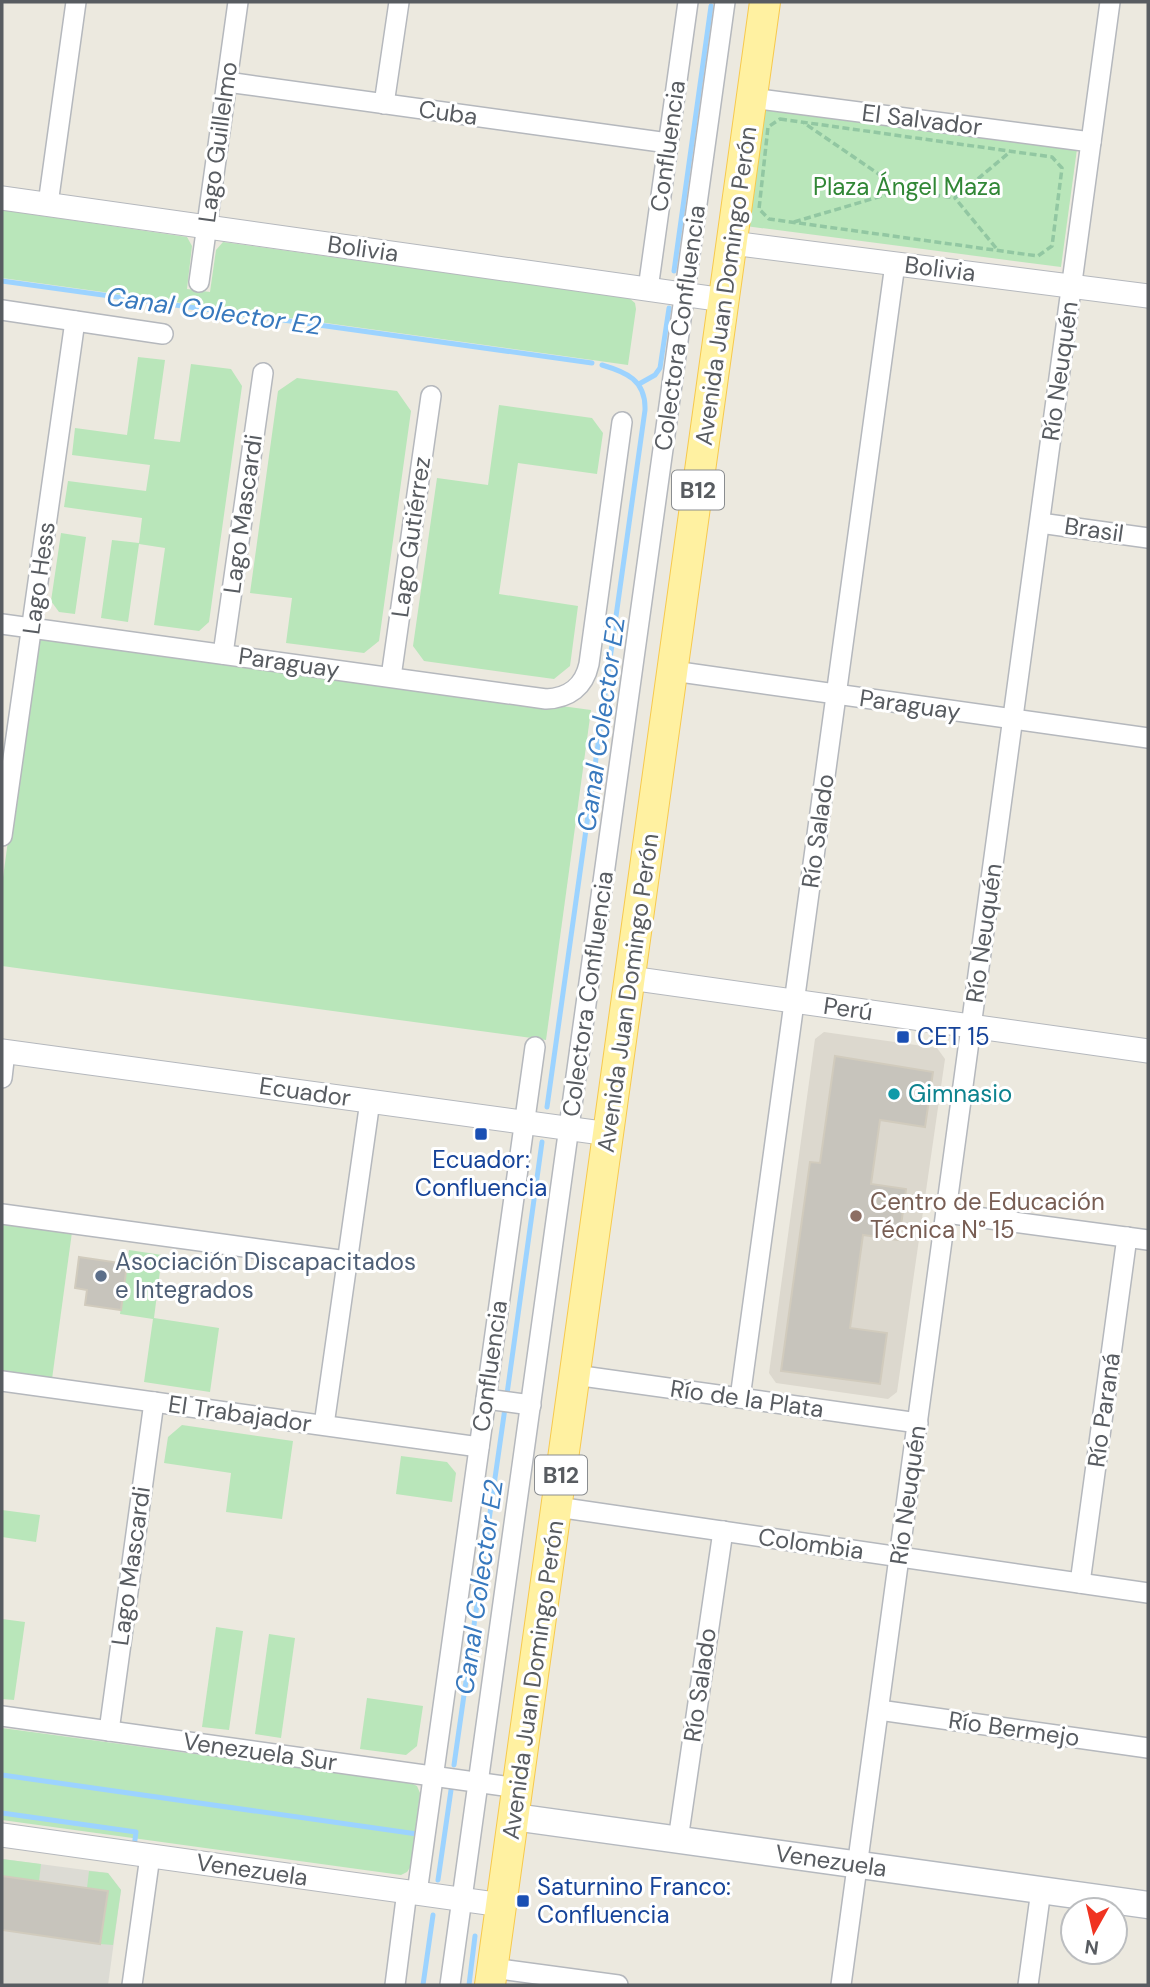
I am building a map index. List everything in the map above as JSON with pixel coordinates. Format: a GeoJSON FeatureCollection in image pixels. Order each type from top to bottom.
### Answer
{"type":"FeatureCollection","features":[{"type":"Feature","properties":{"kind":"main road","name":"Avenida Juan Domingo Perón"},"geometry":{"type":"LineString","coordinates":[[492,1977],[765,2]]}},
{"type":"Feature","properties":{"kind":"main road","name":"Venezuela"},"geometry":{"type":"LineString","coordinates":[[514,1817],[1148,1905]]}},
{"type":"Feature","properties":{"kind":"street"},"geometry":{"type":"LineString","coordinates":[[48,204],[76,2]]}},
{"type":"Feature","properties":{"kind":"street","name":"Lago Guillelmo"},"geometry":{"type":"LineString","coordinates":[[199,282],[238,2]]}},
{"type":"Feature","properties":{"kind":"street"},"geometry":{"type":"LineString","coordinates":[[384,104],[399,2]]}},
{"type":"Feature","properties":{"kind":"street","name":"Confluencia"},"geometry":{"type":"LineString","coordinates":[[648,289],[688,2]]}},
{"type":"Feature","properties":{"kind":"street","name":"Colectora Confluencia"},"geometry":{"type":"LineString","coordinates":[[450,1985],[726,2]]}},
{"type":"Feature","properties":{"kind":"street","name":"Río Neuquén"},"geometry":{"type":"LineString","coordinates":[[841,1985],[1110,2]]}},
{"type":"Feature","properties":{"kind":"street","name":"Cuba"},"geometry":{"type":"LineString","coordinates":[[227,82],[668,143]]}},
{"type":"Feature","properties":{"kind":"street","name":"El Salvador"},"geometry":{"type":"LineString","coordinates":[[752,98],[1091,142]]}},
{"type":"Feature","properties":{"kind":"street","name":"Bolivia"},"geometry":{"type":"LineString","coordinates":[[2,198],[724,300]]}},
{"type":"Feature","properties":{"kind":"street","name":"Bolivia"},"geometry":{"type":"LineString","coordinates":[[732,243],[1148,296]]}},
{"type":"Feature","properties":{"kind":"street","name":"Río Salado"},"geometry":{"type":"LineString","coordinates":[[740,1398],[895,264]]}},
{"type":"Feature","properties":{"kind":"street"},"geometry":{"type":"LineString","coordinates":[[2,310],[163,334]]}},
{"type":"Feature","properties":{"kind":"street","name":"Lago Hess"},"geometry":{"type":"LineString","coordinates":[[2,836],[75,321]]}},
{"type":"Feature","properties":{"kind":"street","name":"Lago Mascardi"},"geometry":{"type":"LineString","coordinates":[[223,654],[262,373]]}},
{"type":"Feature","properties":{"kind":"street","name":"Lago Gutiérrez"},"geometry":{"type":"LineString","coordinates":[[391,677],[431,396]]}},
{"type":"Feature","properties":{"kind":"street","name":"Paraguay"},"geometry":{"type":"LineString","coordinates":[[2,624],[546,699],[556,698],[575,690],[582,683],[589,664],[622,422]]}},
{"type":"Feature","properties":{"kind":"street","name":"Brasil"},"geometry":{"type":"LineString","coordinates":[[1040,523],[1148,538]]}},
{"type":"Feature","properties":{"kind":"street","name":"Paraguay"},"geometry":{"type":"LineString","coordinates":[[673,671],[1148,738]]}},
{"type":"Feature","properties":{"kind":"street","name":"Perú"},"geometry":{"type":"LineString","coordinates":[[630,978],[1148,1051]]}},
{"type":"Feature","properties":{"kind":"street","name":"Confluencia"},"geometry":{"type":"LineString","coordinates":[[395,1985],[433,1776],[535,1047]]}},
{"type":"Feature","properties":{"kind":"street"},"geometry":{"type":"LineString","coordinates":[[2,1078],[4,1051]]}},
{"type":"Feature","properties":{"kind":"street","name":"Ecuador"},"geometry":{"type":"LineString","coordinates":[[4,1051],[608,1134]]}},
{"type":"Feature","properties":{"kind":"street"},"geometry":{"type":"LineString","coordinates":[[324,1426],[370,1101]]}},
{"type":"Feature","properties":{"kind":"street"},"geometry":{"type":"LineString","coordinates":[[946,1213],[1148,1240]]}},
{"type":"Feature","properties":{"kind":"street"},"geometry":{"type":"LineString","coordinates":[[2,1214],[347,1261]]}},
{"type":"Feature","properties":{"kind":"street","name":"Río Paraná"},"geometry":{"type":"LineString","coordinates":[[1080,1583],[1127,1237]]}},
{"type":"Feature","properties":{"kind":"street","name":"Río de la Plata"},"geometry":{"type":"LineString","coordinates":[[575,1375],[918,1423]]}},
{"type":"Feature","properties":{"kind":"street","name":"El Trabajador"},"geometry":{"type":"LineString","coordinates":[[2,1381],[479,1447]]}},
{"type":"Feature","properties":{"kind":"street"},"geometry":{"type":"LineString","coordinates":[[486,1399],[531,1405]]}},
{"type":"Feature","properties":{"kind":"street","name":"Lago Mascardi"},"geometry":{"type":"LineString","coordinates":[[108,1731],[154,1402]]}},
{"type":"Feature","properties":{"kind":"street","name":"Colombia"},"geometry":{"type":"LineString","coordinates":[[557,1507],[1148,1592]]}},
{"type":"Feature","properties":{"kind":"street","name":"Río Salado"},"geometry":{"type":"LineString","coordinates":[[678,1840],[723,1531]]}},
{"type":"Feature","properties":{"kind":"street","name":"Río Bermejo"},"geometry":{"type":"LineString","coordinates":[[879,1710],[1148,1748]]}},
{"type":"Feature","properties":{"kind":"street","name":"Venezuela Sur"},"geometry":{"type":"LineString","coordinates":[[2,1716],[518,1788]]}},
{"type":"Feature","properties":{"kind":"street","name":"Venezuela"},"geometry":{"type":"LineString","coordinates":[[2,1835],[502,1905]]}},
{"type":"Feature","properties":{"kind":"street"},"geometry":{"type":"LineString","coordinates":[[132,1985],[150,1856]]}},
{"type":"Feature","properties":{"kind":"street"},"geometry":{"type":"LineString","coordinates":[[1028,1985],[1041,1890]]}},
{"type":"Feature","properties":{"kind":"street"},"geometry":{"type":"LineString","coordinates":[[492,1977],[618,1985]]}},
{"type":"Feature","properties":{"kind":"path"},"geometry":{"type":"LineString","coordinates":[[780,119],[802,122],[1052,157],[1062,168],[1052,246],[1038,256],[769,219],[759,209],[768,127],[780,119]]}},
{"type":"Feature","properties":{"kind":"path"},"geometry":{"type":"LineString","coordinates":[[802,122],[902,190]]}},
{"type":"Feature","properties":{"kind":"path"},"geometry":{"type":"LineString","coordinates":[[955,198],[1011,151]]}},
{"type":"Feature","properties":{"kind":"path"},"geometry":{"type":"LineString","coordinates":[[792,222],[902,190],[955,198],[997,250]]}},
{"type":"Feature","properties":{"kind":"shaded area","name":"Centro de Educación Técnica N° 15"},"geometry":{"type":"Polygon","coordinates":[[[824,1032],[937,1048],[945,1059],[897,1392],[888,1399],[776,1383],[769,1373],[815,1039],[824,1032]]]}},
{"type":"Feature","properties":{"kind":"shaded area"},"geometry":{"type":"Polygon","coordinates":[[[2,1859],[108,1873],[121,1890],[108,1985],[2,1985],[2,1859]]]}},
{"type":"Feature","properties":{"kind":"green space","name":"Plaza Ángel Maza"},"geometry":{"type":"Polygon","coordinates":[[[754,107],[1077,149],[1061,267],[738,225],[754,107]]]}},
{"type":"Feature","properties":{"kind":"green space"},"geometry":{"type":"Polygon","coordinates":[[[2,210],[187,237],[192,246],[187,289],[210,292],[216,250],[223,242],[629,298],[635,303],[636,309],[628,365],[2,278],[2,210]]]}},
{"type":"Feature","properties":{"kind":"green space"},"geometry":{"type":"Polygon","coordinates":[[[138,357],[165,360],[154,439],[180,442],[191,364],[231,369],[242,386],[209,622],[199,631],[154,625],[165,548],[139,544],[128,622],[101,618],[112,540],[139,543],[142,518],[64,507],[68,481],[146,491],[150,465],[72,455],[75,428],[127,435],[138,357]]]}},
{"type":"Feature","properties":{"kind":"green space"},"geometry":{"type":"Polygon","coordinates":[[[297,378],[397,391],[411,411],[379,641],[364,653],[286,643],[292,598],[250,593],[278,391],[297,378]]]}},
{"type":"Feature","properties":{"kind":"green space"},"geometry":{"type":"Polygon","coordinates":[[[499,405],[592,418],[603,433],[597,474],[518,463],[499,594],[578,606],[570,666],[554,679],[424,661],[413,646],[437,478],[488,485],[499,405]]]}},
{"type":"Feature","properties":{"kind":"green space"},"geometry":{"type":"Polygon","coordinates":[[[61,533],[86,537],[75,614],[59,612],[51,601],[61,533]]]}},
{"type":"Feature","properties":{"kind":"green space"},"geometry":{"type":"Polygon","coordinates":[[[36,634],[591,710],[546,1040],[2,966],[2,885],[36,634]]]}},
{"type":"Feature","properties":{"kind":"green space"},"geometry":{"type":"Polygon","coordinates":[[[2,1223],[72,1232],[52,1379],[2,1372],[2,1223]]]}},
{"type":"Feature","properties":{"kind":"green space"},"geometry":{"type":"Polygon","coordinates":[[[129,1250],[162,1255],[154,1318],[219,1328],[210,1392],[144,1382],[153,1319],[120,1314],[129,1250]]]}},
{"type":"Feature","properties":{"kind":"green space"},"geometry":{"type":"Polygon","coordinates":[[[182,1425],[293,1441],[282,1519],[226,1512],[231,1473],[164,1463],[168,1437],[182,1425]]]}},
{"type":"Feature","properties":{"kind":"green space"},"geometry":{"type":"Polygon","coordinates":[[[401,1456],[447,1462],[456,1473],[452,1502],[396,1494],[401,1456]]]}},
{"type":"Feature","properties":{"kind":"green space"},"geometry":{"type":"Polygon","coordinates":[[[2,1510],[40,1515],[36,1542],[2,1537],[2,1510]]]}},
{"type":"Feature","properties":{"kind":"green space"},"geometry":{"type":"Polygon","coordinates":[[[2,1619],[25,1622],[14,1700],[2,1699],[2,1619]]]}},
{"type":"Feature","properties":{"kind":"green space"},"geometry":{"type":"Polygon","coordinates":[[[216,1627],[243,1631],[229,1730],[202,1727],[216,1627]]]}},
{"type":"Feature","properties":{"kind":"green space"},"geometry":{"type":"Polygon","coordinates":[[[269,1634],[295,1638],[281,1738],[255,1734],[269,1634]]]}},
{"type":"Feature","properties":{"kind":"green space"},"geometry":{"type":"Polygon","coordinates":[[[367,1698],[423,1706],[417,1746],[406,1755],[360,1749],[367,1698]]]}},
{"type":"Feature","properties":{"kind":"green space"},"geometry":{"type":"Polygon","coordinates":[[[2,1728],[411,1783],[417,1786],[420,1793],[411,1866],[401,1875],[2,1820],[2,1728]]]}},
{"type":"Feature","properties":{"kind":"green space"},"geometry":{"type":"Polygon","coordinates":[[[2,1859],[41,1864],[39,1881],[2,1876],[2,1859]]]}},
{"type":"Feature","properties":{"kind":"green space"},"geometry":{"type":"Polygon","coordinates":[[[89,1871],[108,1873],[121,1890],[113,1945],[100,1944],[108,1891],[87,1888],[89,1871]]]}},
{"type":"Feature","properties":{"kind":"building","name":"Centro de Educación Técnica N° 15"},"geometry":{"type":"Polygon","coordinates":[[[835,1056],[933,1072],[925,1127],[880,1120],[871,1184],[906,1189],[899,1240],[863,1235],[850,1328],[887,1333],[880,1384],[781,1371],[810,1162],[820,1163],[835,1056]]]}},
{"type":"Feature","properties":{"kind":"building","name":"Asociación Discapacitados e Integrados"},"geometry":{"type":"Polygon","coordinates":[[[79,1257],[127,1264],[121,1310],[85,1305],[87,1290],[75,1288],[79,1257]]]}},
{"type":"Feature","properties":{"kind":"building"},"geometry":{"type":"Polygon","coordinates":[[[2,1876],[108,1891],[100,1944],[2,1930],[2,1876]]]}},
{"type":"Feature","properties":{"kind":"waterway"},"geometry":{"type":"LineString","coordinates":[[674,271],[711,6]]}},
{"type":"Feature","properties":{"kind":"waterway","name":"Canal Colector E2"},"geometry":{"type":"LineString","coordinates":[[2,281],[592,363]]}},
{"type":"Feature","properties":{"kind":"waterway"},"geometry":{"type":"LineString","coordinates":[[639,384],[655,375],[660,368],[669,308]]}},
{"type":"Feature","properties":{"kind":"waterway","name":"Canal Colector E2"},"geometry":{"type":"LineString","coordinates":[[547,1107],[645,410],[638,384],[626,374],[602,365]]}},
{"type":"Feature","properties":{"kind":"waterway","name":"Canal Colector E2"},"geometry":{"type":"LineString","coordinates":[[507,1394],[542,1142]]}},
{"type":"Feature","properties":{"kind":"waterway","name":"Canal Colector E2"},"geometry":{"type":"LineString","coordinates":[[454,1765],[505,1408]]}},
{"type":"Feature","properties":{"kind":"waterway"},"geometry":{"type":"LineString","coordinates":[[2,1775],[417,1834]]}},
{"type":"Feature","properties":{"kind":"waterway","name":"Canal Colector E2"},"geometry":{"type":"LineString","coordinates":[[438,1880],[451,1790]]}},
{"type":"Feature","properties":{"kind":"waterway"},"geometry":{"type":"LineString","coordinates":[[2,1813],[136,1832],[134,1847]]}},
{"type":"Feature","properties":{"kind":"waterway","name":"Canal Colector E2"},"geometry":{"type":"LineString","coordinates":[[423,1985],[433,1915]]}},
{"type":"Feature","properties":{"kind":"waterway"},"geometry":{"type":"LineString","coordinates":[[469,1985],[475,1936]]}},
{"type":"Feature","properties":{"kind":"place","name":"CET 15"},"geometry":{"type":"Point","coordinates":[903,1037]}},
{"type":"Feature","properties":{"kind":"place","name":"Gimnasio"},"geometry":{"type":"Point","coordinates":[894,1094]}},
{"type":"Feature","properties":{"kind":"place","name":"Ecuador: Confluencia"},"geometry":{"type":"Point","coordinates":[481,1134]}},
{"type":"Feature","properties":{"kind":"place","name":"Centro de Educación Técnica N° 15"},"geometry":{"type":"Point","coordinates":[856,1216]}},
{"type":"Feature","properties":{"kind":"place","name":"Asociación Discapacitados e Integrados"},"geometry":{"type":"Point","coordinates":[101,1276]}},
{"type":"Feature","properties":{"kind":"place","name":"Saturnino Franco: Confluencia"},"geometry":{"type":"Point","coordinates":[523,1901]}}]}
